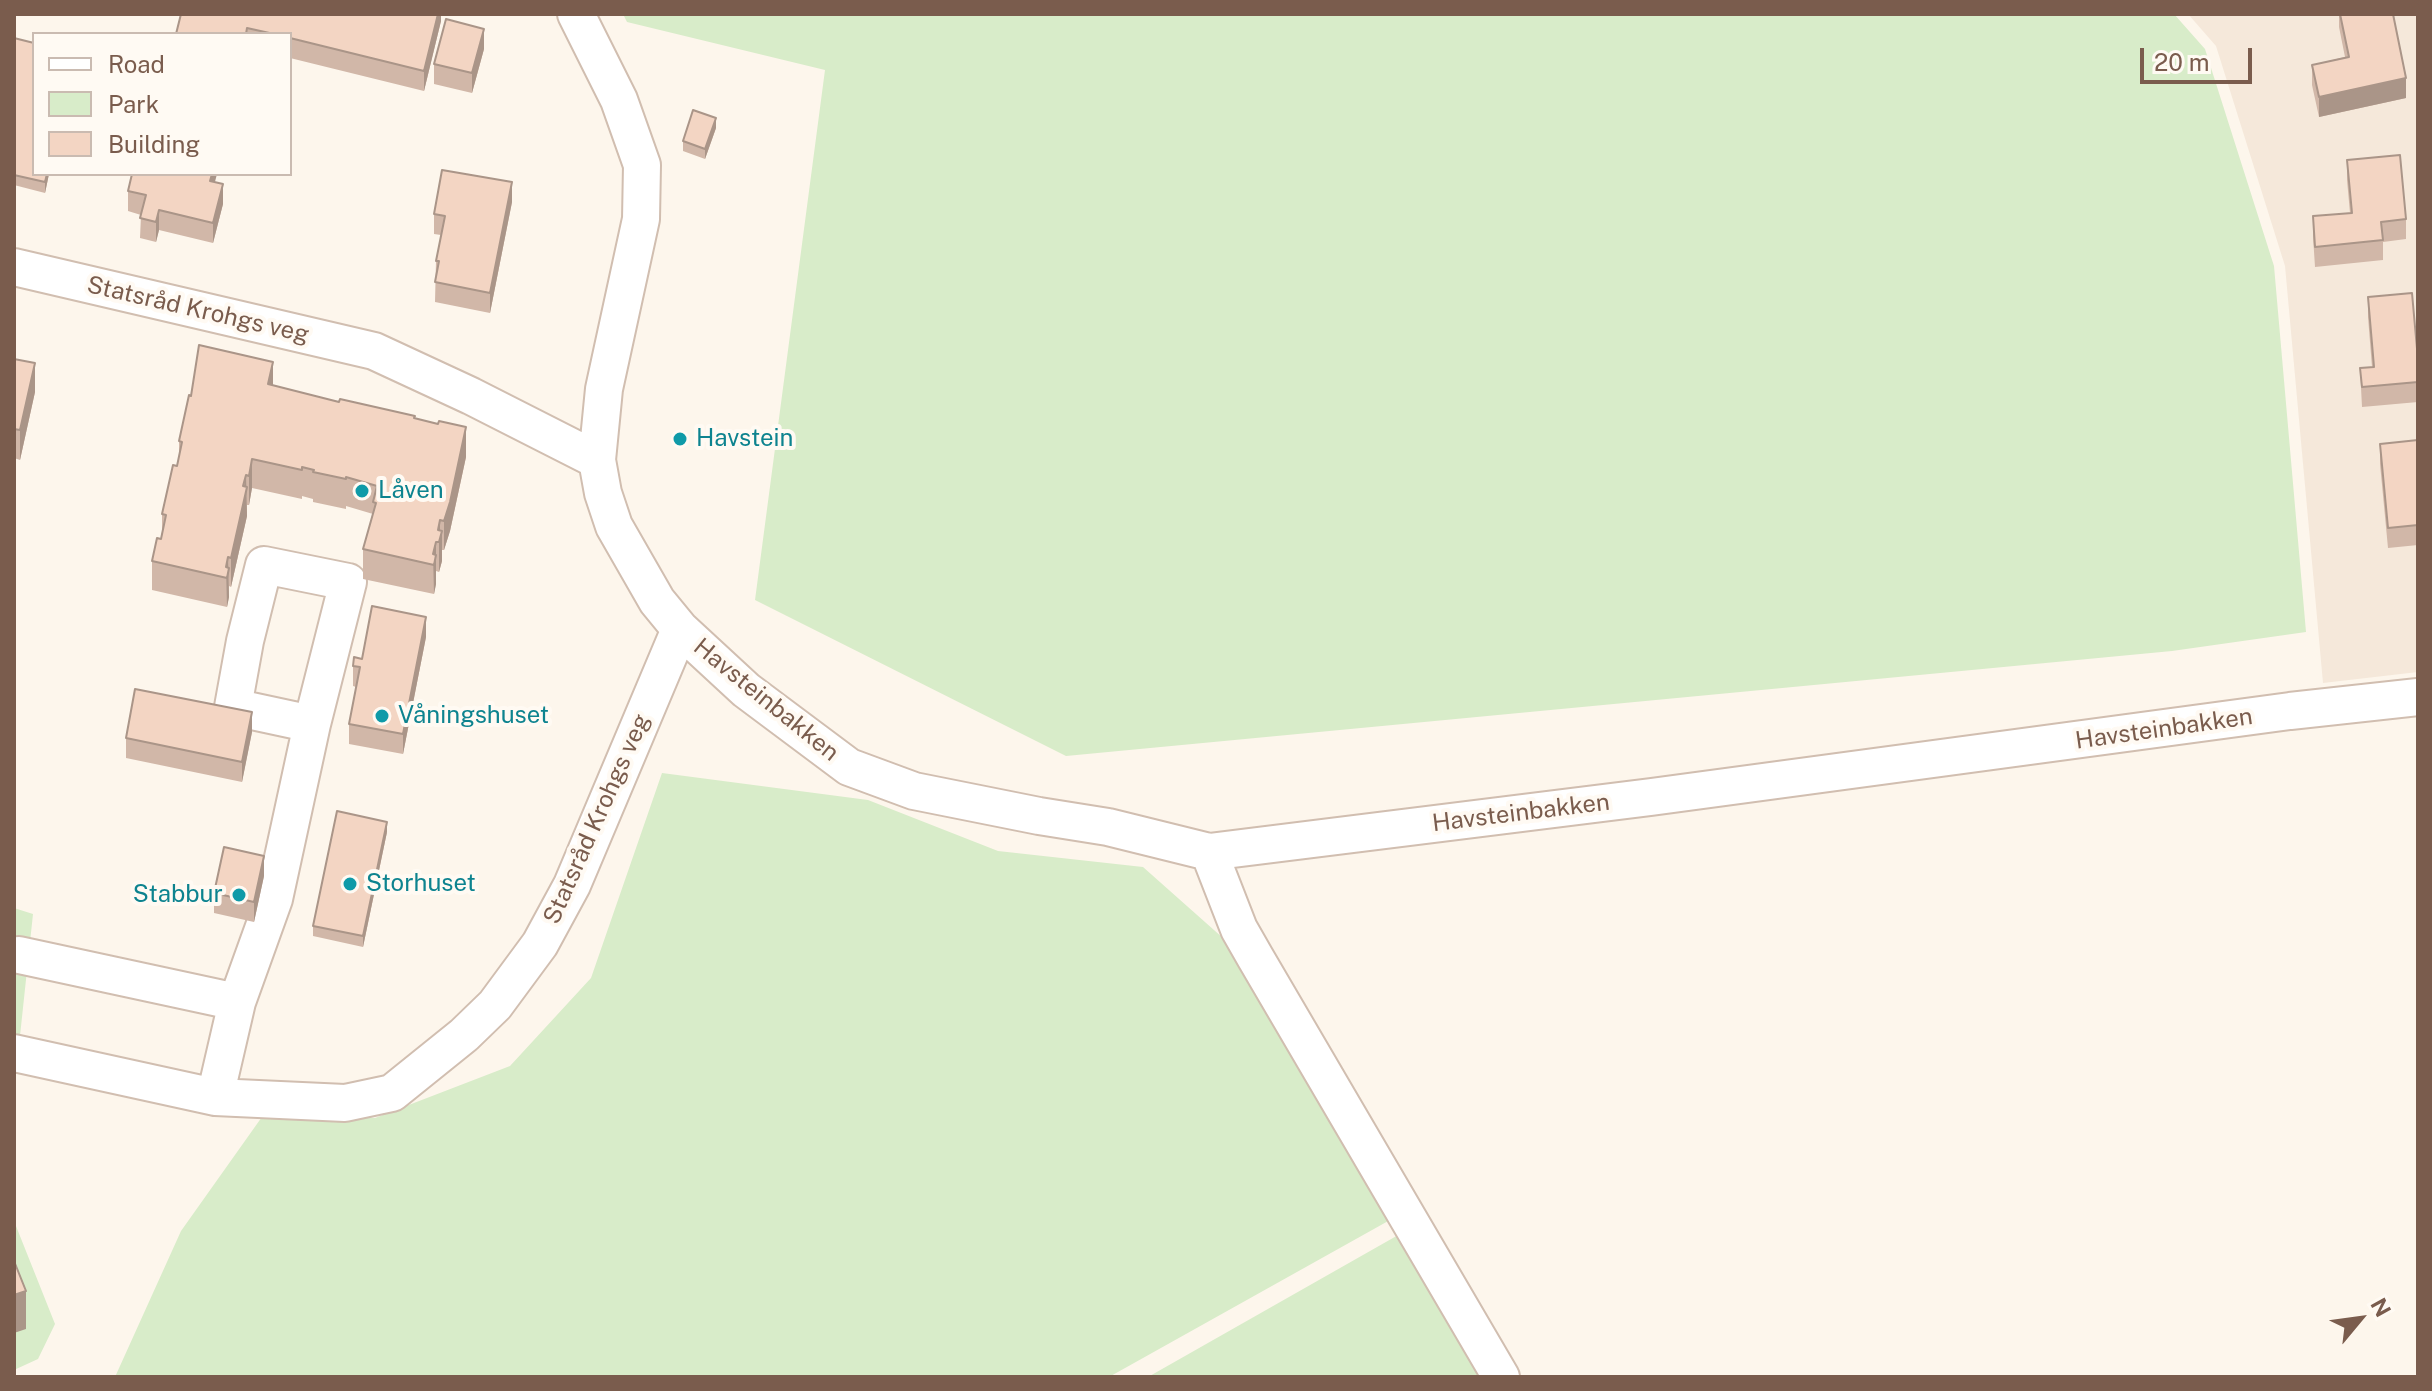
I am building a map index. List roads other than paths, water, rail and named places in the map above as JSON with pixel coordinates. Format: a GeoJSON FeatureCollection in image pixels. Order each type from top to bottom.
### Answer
{"type":"FeatureCollection","features":[{"type":"Feature","properties":{"kind":"street"},"geometry":{"type":"LineString","coordinates":[[576,14],[619,100],[642,165],[641,219],[604,389],[597,460],[603,493],[614,526],[657,601],[680,629]]}},
{"type":"Feature","properties":{"kind":"street","name":"Statsråd Krohgs veg"},"geometry":{"type":"LineString","coordinates":[[14,267],[374,351],[597,460]]}},
{"type":"Feature","properties":{"kind":"street"},"geometry":{"type":"LineString","coordinates":[[215,1097],[237,1002],[274,899],[312,724],[348,582],[264,565],[233,707],[312,724]]}},
{"type":"Feature","properties":{"kind":"street","name":"Statsråd Krohgs veg"},"geometry":{"type":"LineString","coordinates":[[14,1053],[215,1097],[345,1103],[392,1093],[464,1035],[495,1005],[540,944],[572,885],[680,629]]}},
{"type":"Feature","properties":{"kind":"street","name":"Havsteinbakken"},"geometry":{"type":"LineString","coordinates":[[680,629],[746,690],[849,767],[914,791],[1108,827],[1209,852],[2418,697]]}},
{"type":"Feature","properties":{"kind":"street"},"geometry":{"type":"LineString","coordinates":[[1209,852],[1239,929],[1501,1377]]}},
{"type":"Feature","properties":{"kind":"street"},"geometry":{"type":"LineString","coordinates":[[19,955],[237,1002]]}},
{"type":"Feature","properties":{"kind":"place","name":"Havstein"},"geometry":{"type":"Point","coordinates":[680,439]}},
{"type":"Feature","properties":{"kind":"place","name":"Låven"},"geometry":{"type":"Point","coordinates":[362,491]}},
{"type":"Feature","properties":{"kind":"place","name":"Våningshuset"},"geometry":{"type":"Point","coordinates":[382,716]}},
{"type":"Feature","properties":{"kind":"place","name":"Storhuset"},"geometry":{"type":"Point","coordinates":[350,884]}},
{"type":"Feature","properties":{"kind":"place","name":"Stabbur"},"geometry":{"type":"Point","coordinates":[239,895]}}]}
